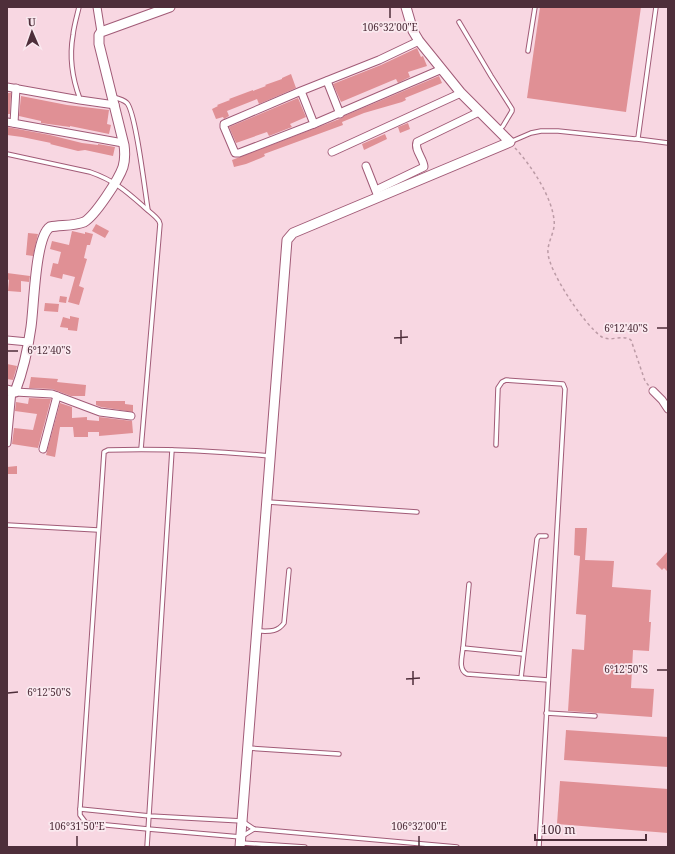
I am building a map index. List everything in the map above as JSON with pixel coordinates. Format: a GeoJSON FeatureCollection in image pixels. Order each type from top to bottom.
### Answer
{"type":"FeatureCollection","features":[{"type":"Feature","properties":{"kind":"street"},"geometry":{"type":"LineString","coordinates":[[7,443],[11,391],[23,367],[28,342],[36,270],[44,233],[50,227],[78,224],[85,221],[96,211],[123,166],[123,143],[99,44],[99,35],[101,32],[97,7]]}},
{"type":"Feature","properties":{"kind":"street"},"geometry":{"type":"LineString","coordinates":[[101,32],[170,7]]}},
{"type":"Feature","properties":{"kind":"street"},"geometry":{"type":"LineString","coordinates":[[241,842],[287,240],[293,233],[378,194],[510,142],[461,93],[419,41],[413,31],[406,7]]}},
{"type":"Feature","properties":{"kind":"street"},"geometry":{"type":"LineString","coordinates":[[419,41],[327,81],[226,122],[224,125],[226,133],[235,153],[239,153],[340,114],[442,69]]}},
{"type":"Feature","properties":{"kind":"street"},"geometry":{"type":"LineString","coordinates":[[327,81],[340,114]]}},
{"type":"Feature","properties":{"kind":"street"},"geometry":{"type":"LineString","coordinates":[[7,87],[80,100],[114,101]]}},
{"type":"Feature","properties":{"kind":"street"},"geometry":{"type":"LineString","coordinates":[[16,88],[11,122],[123,143]]}},
{"type":"Feature","properties":{"kind":"street"},"geometry":{"type":"LineString","coordinates":[[300,91],[314,124]]}},
{"type":"Feature","properties":{"kind":"street"},"geometry":{"type":"LineString","coordinates":[[332,152],[461,93]]}},
{"type":"Feature","properties":{"kind":"street"},"geometry":{"type":"LineString","coordinates":[[378,194],[424,167],[424,163],[416,147],[417,142],[479,112]]}},
{"type":"Feature","properties":{"kind":"street"},"geometry":{"type":"LineString","coordinates":[[366,166],[378,194]]}},
{"type":"Feature","properties":{"kind":"street"},"geometry":{"type":"LineString","coordinates":[[7,340],[28,342]]}},
{"type":"Feature","properties":{"kind":"street"},"geometry":{"type":"LineString","coordinates":[[11,391],[52,394],[100,412],[131,416]]}},
{"type":"Feature","properties":{"kind":"street"},"geometry":{"type":"LineString","coordinates":[[653,391],[668,409]]}},
{"type":"Feature","properties":{"kind":"street"},"geometry":{"type":"LineString","coordinates":[[43,449],[57,396]]}},
{"type":"Feature","properties":{"kind":"lane"},"geometry":{"type":"LineString","coordinates":[[79,7],[73,35],[71,70],[80,100]]}},
{"type":"Feature","properties":{"kind":"lane"},"geometry":{"type":"LineString","coordinates":[[528,50],[535,7]]}},
{"type":"Feature","properties":{"kind":"lane"},"geometry":{"type":"LineString","coordinates":[[637,139],[639,134],[656,7]]}},
{"type":"Feature","properties":{"kind":"lane"},"geometry":{"type":"LineString","coordinates":[[459,22],[490,76],[511,107],[512,111],[499,130]]}},
{"type":"Feature","properties":{"kind":"lane"},"geometry":{"type":"LineString","coordinates":[[114,101],[127,104],[130,111],[137,142],[148,210]]}},
{"type":"Feature","properties":{"kind":"lane"},"geometry":{"type":"LineString","coordinates":[[510,142],[531,133],[558,131],[668,143]]}},
{"type":"Feature","properties":{"kind":"lane"},"geometry":{"type":"LineString","coordinates":[[7,154],[90,172],[114,182],[157,218],[160,224],[141,449]]}},
{"type":"Feature","properties":{"kind":"lane"},"geometry":{"type":"LineString","coordinates":[[496,445],[498,388],[502,382],[506,380],[562,384],[565,390],[539,847]]}},
{"type":"Feature","properties":{"kind":"lane"},"geometry":{"type":"LineString","coordinates":[[271,456],[234,452],[141,449],[108,450],[104,452],[80,815],[86,823],[148,829],[241,842],[305,847]]}},
{"type":"Feature","properties":{"kind":"lane"},"geometry":{"type":"LineString","coordinates":[[147,847],[172,450]]}},
{"type":"Feature","properties":{"kind":"lane"},"geometry":{"type":"LineString","coordinates":[[267,502],[417,512]]}},
{"type":"Feature","properties":{"kind":"lane"},"geometry":{"type":"LineString","coordinates":[[7,525],[98,530]]}},
{"type":"Feature","properties":{"kind":"lane"},"geometry":{"type":"LineString","coordinates":[[521,678],[537,539],[539,536],[546,536]]}},
{"type":"Feature","properties":{"kind":"lane"},"geometry":{"type":"LineString","coordinates":[[256,631],[277,630],[284,623],[289,570]]}},
{"type":"Feature","properties":{"kind":"lane"},"geometry":{"type":"LineString","coordinates":[[468,584],[462,648],[461,668],[463,672],[467,674],[548,680]]}},
{"type":"Feature","properties":{"kind":"lane"},"geometry":{"type":"LineString","coordinates":[[462,648],[523,654]]}},
{"type":"Feature","properties":{"kind":"lane"},"geometry":{"type":"LineString","coordinates":[[546,713],[595,716]]}},
{"type":"Feature","properties":{"kind":"lane"},"geometry":{"type":"LineString","coordinates":[[247,748],[339,754]]}},
{"type":"Feature","properties":{"kind":"lane"},"geometry":{"type":"LineString","coordinates":[[80,809],[150,816],[242,821],[254,829],[457,847]]}},
{"type":"Feature","properties":{"kind":"lane"},"geometry":{"type":"LineString","coordinates":[[241,842],[254,829]]}},
{"type":"Feature","properties":{"kind":"path"},"geometry":{"type":"LineString","coordinates":[[510,142],[526,160],[549,201],[554,220],[547,251],[549,262],[555,275],[582,317],[601,336],[610,339],[624,337],[631,340],[645,381],[653,391]]}},
{"type":"Feature","properties":{"kind":"building"},"geometry":{"type":"Polygon","coordinates":[[[540,7],[641,7],[626,112],[527,98],[540,7]]]}},
{"type":"Feature","properties":{"kind":"building"},"geometry":{"type":"Polygon","coordinates":[[[417,48],[421,57],[423,56],[427,66],[408,72],[410,77],[398,83],[396,79],[341,102],[333,84],[381,65],[417,48]]]}},
{"type":"Feature","properties":{"kind":"building"},"geometry":{"type":"Polygon","coordinates":[[[291,74],[296,88],[259,104],[257,99],[227,111],[229,116],[224,119],[223,117],[216,119],[212,109],[218,106],[217,105],[230,100],[229,99],[266,86],[265,85],[291,74]]]}},
{"type":"Feature","properties":{"kind":"building"},"geometry":{"type":"Polygon","coordinates":[[[439,76],[442,83],[405,98],[406,100],[402,102],[364,113],[342,122],[343,125],[264,154],[265,156],[246,164],[234,167],[232,160],[342,118],[439,76]]]}},
{"type":"Feature","properties":{"kind":"building"},"geometry":{"type":"Polygon","coordinates":[[[7,93],[11,93],[10,114],[7,114],[7,93]]]}},
{"type":"Feature","properties":{"kind":"building"},"geometry":{"type":"Polygon","coordinates":[[[21,96],[67,105],[109,110],[107,124],[111,125],[109,134],[70,126],[41,123],[41,121],[19,116],[21,96]]]}},
{"type":"Feature","properties":{"kind":"building"},"geometry":{"type":"Polygon","coordinates":[[[298,98],[306,117],[290,124],[292,127],[269,136],[267,132],[236,143],[229,127],[298,98]]]}},
{"type":"Feature","properties":{"kind":"building"},"geometry":{"type":"Polygon","coordinates":[[[408,123],[410,129],[400,133],[398,127],[408,123]]]}},
{"type":"Feature","properties":{"kind":"building"},"geometry":{"type":"Polygon","coordinates":[[[7,127],[82,143],[115,147],[113,156],[85,150],[78,151],[50,144],[51,143],[7,135],[7,127]]]}},
{"type":"Feature","properties":{"kind":"building"},"geometry":{"type":"Polygon","coordinates":[[[385,134],[387,139],[364,150],[362,144],[385,134]]]}},
{"type":"Feature","properties":{"kind":"building"},"geometry":{"type":"Polygon","coordinates":[[[96,224],[109,231],[105,238],[92,231],[96,224]]]}},
{"type":"Feature","properties":{"kind":"building"},"geometry":{"type":"Polygon","coordinates":[[[72,231],[93,234],[90,245],[87,245],[84,258],[87,259],[79,286],[84,288],[79,305],[68,302],[75,277],[63,274],[62,279],[50,276],[53,263],[58,264],[61,252],[50,249],[52,241],[69,245],[72,231]]]}},
{"type":"Feature","properties":{"kind":"building"},"geometry":{"type":"Polygon","coordinates":[[[28,233],[38,234],[33,256],[26,255],[28,233]]]}},
{"type":"Feature","properties":{"kind":"building"},"geometry":{"type":"Polygon","coordinates":[[[7,273],[30,276],[29,282],[21,281],[21,292],[8,291],[9,280],[7,279],[7,273]]]}},
{"type":"Feature","properties":{"kind":"building"},"geometry":{"type":"Polygon","coordinates":[[[60,296],[67,297],[66,303],[59,302],[60,296]]]}},
{"type":"Feature","properties":{"kind":"building"},"geometry":{"type":"Polygon","coordinates":[[[45,303],[59,304],[58,312],[44,311],[45,303]]]}},
{"type":"Feature","properties":{"kind":"building"},"geometry":{"type":"Polygon","coordinates":[[[70,316],[79,318],[77,331],[60,327],[63,317],[70,319],[70,316]]]}},
{"type":"Feature","properties":{"kind":"building"},"geometry":{"type":"Polygon","coordinates":[[[7,364],[17,366],[13,380],[7,379],[7,364]]]}},
{"type":"Feature","properties":{"kind":"building"},"geometry":{"type":"Polygon","coordinates":[[[31,377],[58,379],[57,382],[86,385],[85,396],[71,396],[52,389],[29,388],[31,377]]]}},
{"type":"Feature","properties":{"kind":"building"},"geometry":{"type":"Polygon","coordinates":[[[29,398],[51,399],[38,448],[12,444],[14,428],[33,430],[37,414],[15,411],[16,402],[28,404],[29,398]]]}},
{"type":"Feature","properties":{"kind":"building"},"geometry":{"type":"Polygon","coordinates":[[[96,401],[125,401],[125,404],[133,405],[133,412],[101,407],[96,405],[96,401]]]}},
{"type":"Feature","properties":{"kind":"building"},"geometry":{"type":"Polygon","coordinates":[[[60,403],[72,407],[72,418],[87,417],[87,420],[99,421],[99,417],[132,421],[133,433],[99,436],[99,432],[88,432],[88,437],[74,437],[73,427],[60,427],[55,457],[46,455],[60,403]]]}},
{"type":"Feature","properties":{"kind":"building"},"geometry":{"type":"Polygon","coordinates":[[[17,466],[17,474],[7,474],[7,467],[17,466]]]}},
{"type":"Feature","properties":{"kind":"building"},"geometry":{"type":"Polygon","coordinates":[[[575,528],[587,528],[585,560],[614,561],[612,587],[651,590],[649,651],[633,650],[631,688],[654,689],[652,717],[568,711],[572,649],[584,650],[586,615],[576,614],[580,556],[574,555],[575,528]]]}},
{"type":"Feature","properties":{"kind":"building"},"geometry":{"type":"Polygon","coordinates":[[[668,551],[668,572],[664,568],[662,570],[656,564],[668,551]]]}},
{"type":"Feature","properties":{"kind":"building"},"geometry":{"type":"Polygon","coordinates":[[[566,730],[668,737],[668,767],[564,760],[566,730]]]}},
{"type":"Feature","properties":{"kind":"building"},"geometry":{"type":"Polygon","coordinates":[[[560,781],[668,789],[668,833],[557,824],[560,781]]]}}]}
